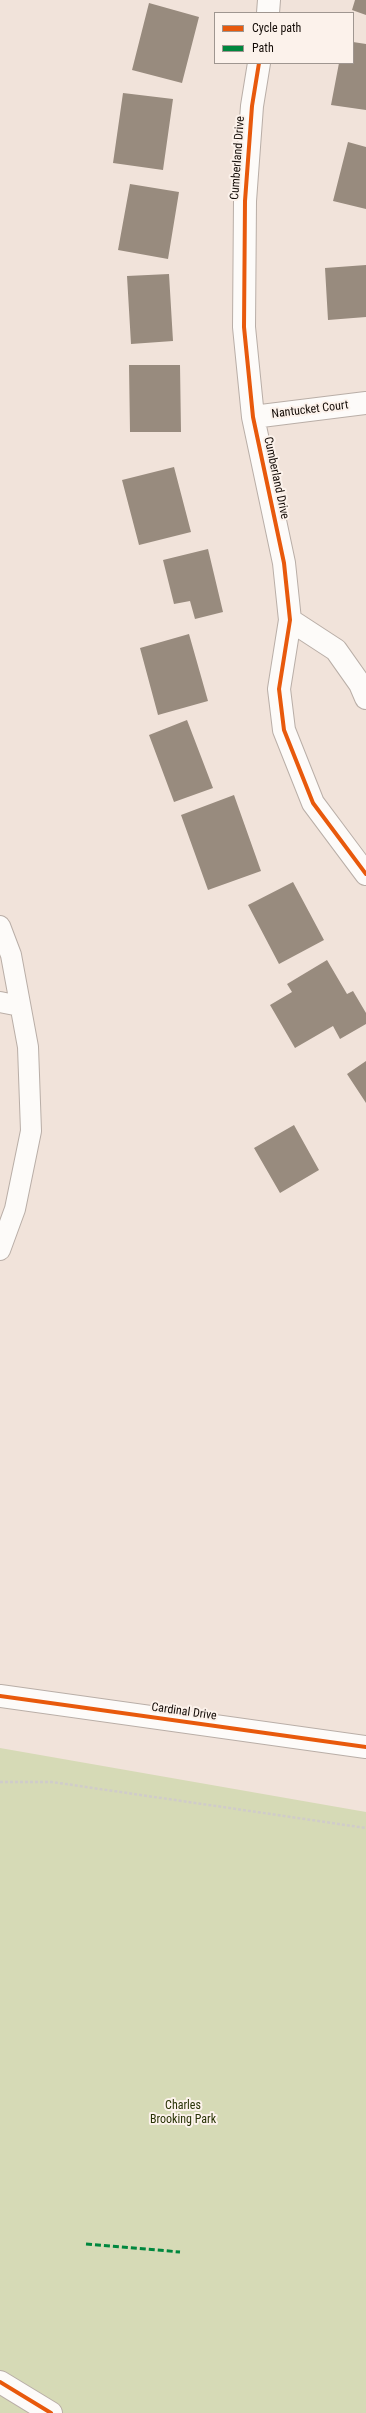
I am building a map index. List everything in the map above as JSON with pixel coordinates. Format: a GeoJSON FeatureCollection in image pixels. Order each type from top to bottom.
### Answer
{"type":"FeatureCollection","features":[{"type":"Feature","properties":{"kind":"street"},"geometry":{"type":"LineString","coordinates":[[268,12],[269,0]]}},
{"type":"Feature","properties":{"kind":"street","name":"Cumberland Drive"},"geometry":{"type":"LineString","coordinates":[[259,64],[252,106],[245,201],[244,326],[253,416],[284,563],[290,620],[279,689],[284,730],[313,803],[366,874]]}},
{"type":"Feature","properties":{"kind":"street","name":"Nantucket Court"},"geometry":{"type":"LineString","coordinates":[[253,416],[366,403]]}},
{"type":"Feature","properties":{"kind":"street"},"geometry":{"type":"LineString","coordinates":[[290,620],[336,650],[360,684],[366,698]]}},
{"type":"Feature","properties":{"kind":"street","name":"Cardinal Drive"},"geometry":{"type":"LineString","coordinates":[[0,1696],[366,1747]]}},
{"type":"Feature","properties":{"kind":"street"},"geometry":{"type":"LineString","coordinates":[[0,2382],[51,2413]]}},
{"type":"Feature","properties":{"kind":"lane"},"geometry":{"type":"LineString","coordinates":[[0,926],[11,955],[28,1047],[31,1131],[15,1209],[0,1250]]}},
{"type":"Feature","properties":{"kind":"lane"},"geometry":{"type":"LineString","coordinates":[[0,1002],[20,1006]]}},
{"type":"Feature","properties":{"kind":"path"},"geometry":{"type":"LineString","coordinates":[[0,1782],[52,1782],[366,1828]]}},
{"type":"Feature","properties":{"kind":"green space","name":"Charles Brooking Park"},"geometry":{"type":"Polygon","coordinates":[[[0,1748],[366,1812],[366,2413],[0,2413],[0,1748]]]}},
{"type":"Feature","properties":{"kind":"building"},"geometry":{"type":"Polygon","coordinates":[[[355,0],[366,0],[366,15],[352,10],[355,0]]]}},
{"type":"Feature","properties":{"kind":"building"},"geometry":{"type":"Polygon","coordinates":[[[149,3],[199,17],[182,83],[132,70],[149,3]]]}},
{"type":"Feature","properties":{"kind":"building"},"geometry":{"type":"Polygon","coordinates":[[[354,42],[366,44],[366,110],[331,105],[339,64],[354,64],[354,42]]]}},
{"type":"Feature","properties":{"kind":"building"},"geometry":{"type":"Polygon","coordinates":[[[123,93],[173,99],[163,170],[113,163],[123,93]]]}},
{"type":"Feature","properties":{"kind":"building"},"geometry":{"type":"Polygon","coordinates":[[[348,142],[366,147],[366,209],[333,201],[348,142]]]}},
{"type":"Feature","properties":{"kind":"building"},"geometry":{"type":"Polygon","coordinates":[[[130,184],[179,192],[168,259],[118,250],[130,184]]]}},
{"type":"Feature","properties":{"kind":"building"},"geometry":{"type":"Polygon","coordinates":[[[366,265],[366,317],[328,320],[325,268],[366,265]]]}},
{"type":"Feature","properties":{"kind":"building"},"geometry":{"type":"Polygon","coordinates":[[[169,274],[173,341],[131,344],[127,276],[169,274]]]}},
{"type":"Feature","properties":{"kind":"building"},"geometry":{"type":"Polygon","coordinates":[[[129,365],[180,365],[181,432],[130,432],[129,365]]]}},
{"type":"Feature","properties":{"kind":"building"},"geometry":{"type":"Polygon","coordinates":[[[174,467],[191,532],[139,545],[122,480],[174,467]]]}},
{"type":"Feature","properties":{"kind":"building"},"geometry":{"type":"Polygon","coordinates":[[[208,549],[223,612],[195,619],[190,601],[174,604],[163,560],[208,549]]]}},
{"type":"Feature","properties":{"kind":"building"},"geometry":{"type":"Polygon","coordinates":[[[189,634],[208,701],[158,715],[140,648],[189,634]]]}},
{"type":"Feature","properties":{"kind":"building"},"geometry":{"type":"Polygon","coordinates":[[[187,720],[213,788],[174,802],[149,735],[187,720]]]}},
{"type":"Feature","properties":{"kind":"building"},"geometry":{"type":"Polygon","coordinates":[[[234,795],[261,871],[208,890],[181,815],[234,795]]]}},
{"type":"Feature","properties":{"kind":"building"},"geometry":{"type":"Polygon","coordinates":[[[293,882],[324,940],[279,964],[248,905],[293,882]]]}},
{"type":"Feature","properties":{"kind":"building"},"geometry":{"type":"Polygon","coordinates":[[[327,960],[347,994],[353,991],[366,1013],[366,1024],[340,1039],[333,1026],[295,1048],[270,1005],[292,992],[287,984],[327,960]]]}},
{"type":"Feature","properties":{"kind":"building"},"geometry":{"type":"Polygon","coordinates":[[[366,1061],[366,1103],[347,1074],[366,1061]]]}},
{"type":"Feature","properties":{"kind":"building"},"geometry":{"type":"Polygon","coordinates":[[[294,1125],[319,1170],[280,1193],[254,1148],[294,1125]]]}},
{"type":"Feature","properties":{"kind":"marked path"},"geometry":{"type":"LineString","coordinates":[[86,2244],[180,2252]]}},
{"type":"Feature","properties":{"kind":"cycle path"},"geometry":{"type":"LineString","coordinates":[[259,64],[252,106],[245,201],[244,327],[253,417],[284,563],[290,620],[279,689],[284,730],[313,803],[366,874]]}},
{"type":"Feature","properties":{"kind":"cycle path"},"geometry":{"type":"LineString","coordinates":[[0,1696],[366,1747]]}},
{"type":"Feature","properties":{"kind":"cycle path"},"geometry":{"type":"LineString","coordinates":[[0,2382],[51,2413]]}}]}
